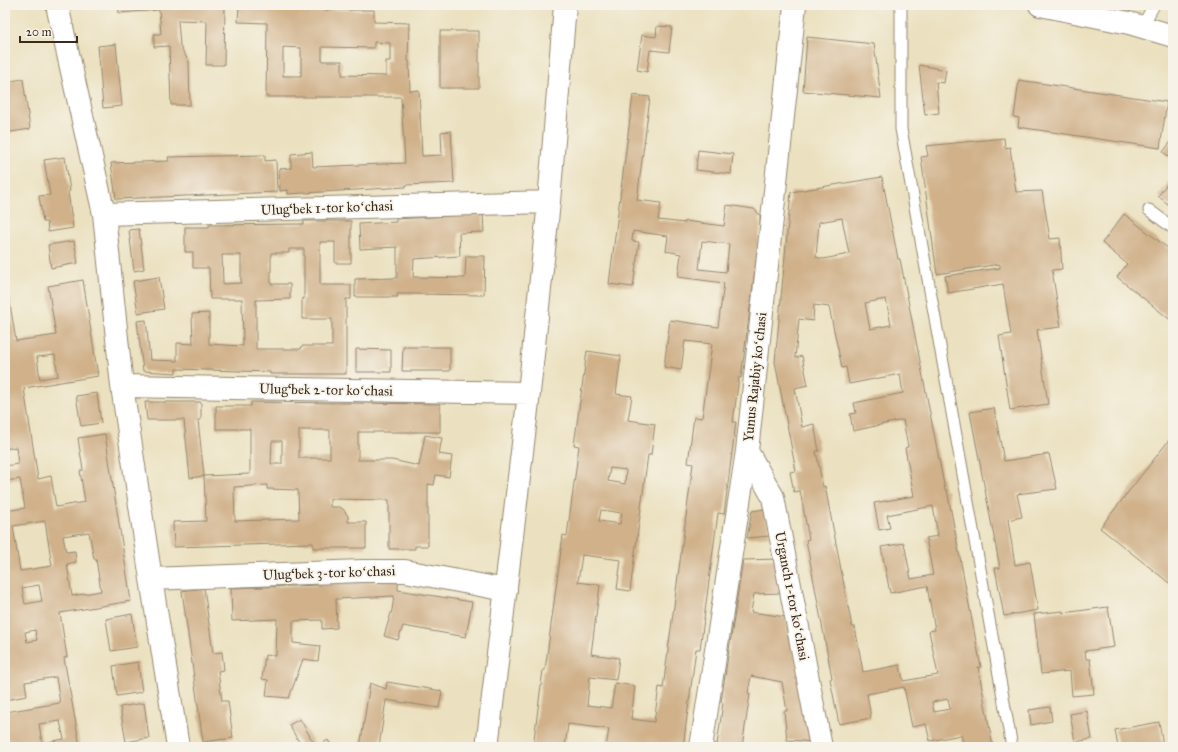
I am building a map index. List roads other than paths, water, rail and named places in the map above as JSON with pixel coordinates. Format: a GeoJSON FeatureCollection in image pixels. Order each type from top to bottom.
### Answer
{"type":"FeatureCollection","features":[{"type":"Feature","properties":{"kind":"street"},"geometry":{"type":"LineString","coordinates":[[57,5],[104,214],[122,386],[178,747]]}},
{"type":"Feature","properties":{"kind":"street"},"geometry":{"type":"LineString","coordinates":[[487,747],[530,393],[550,202],[565,5]]}},
{"type":"Feature","properties":{"kind":"street","name":"Yunus Rajabiy koʻchasi"},"geometry":{"type":"LineString","coordinates":[[701,747],[746,451],[795,5]]}},
{"type":"Feature","properties":{"kind":"street"},"geometry":{"type":"LineString","coordinates":[[1040,5],[1142,27],[1173,36]]}},
{"type":"Feature","properties":{"kind":"street","name":"Ulug‘bek 1-tor koʻchasi"},"geometry":{"type":"LineString","coordinates":[[104,214],[550,202]]}},
{"type":"Feature","properties":{"kind":"street","name":"Ulug‘bek 2-tor koʻchasi"},"geometry":{"type":"LineString","coordinates":[[122,386],[530,393]]}},
{"type":"Feature","properties":{"kind":"street","name":"Urganch 1-tor koʻchasi"},"geometry":{"type":"LineString","coordinates":[[746,451],[773,497],[821,747]]}},
{"type":"Feature","properties":{"kind":"street","name":"Ulug‘bek 3-tor koʻchasi"},"geometry":{"type":"LineString","coordinates":[[151,579],[362,571],[405,571],[506,590]]}},
{"type":"Feature","properties":{"kind":"lane"},"geometry":{"type":"LineString","coordinates":[[901,5],[901,129],[1012,747]]}},
{"type":"Feature","properties":{"kind":"lane"},"geometry":{"type":"LineString","coordinates":[[1142,27],[1154,5]]}},
{"type":"Feature","properties":{"kind":"lane"},"geometry":{"type":"LineString","coordinates":[[1149,210],[1173,228]]}}]}
